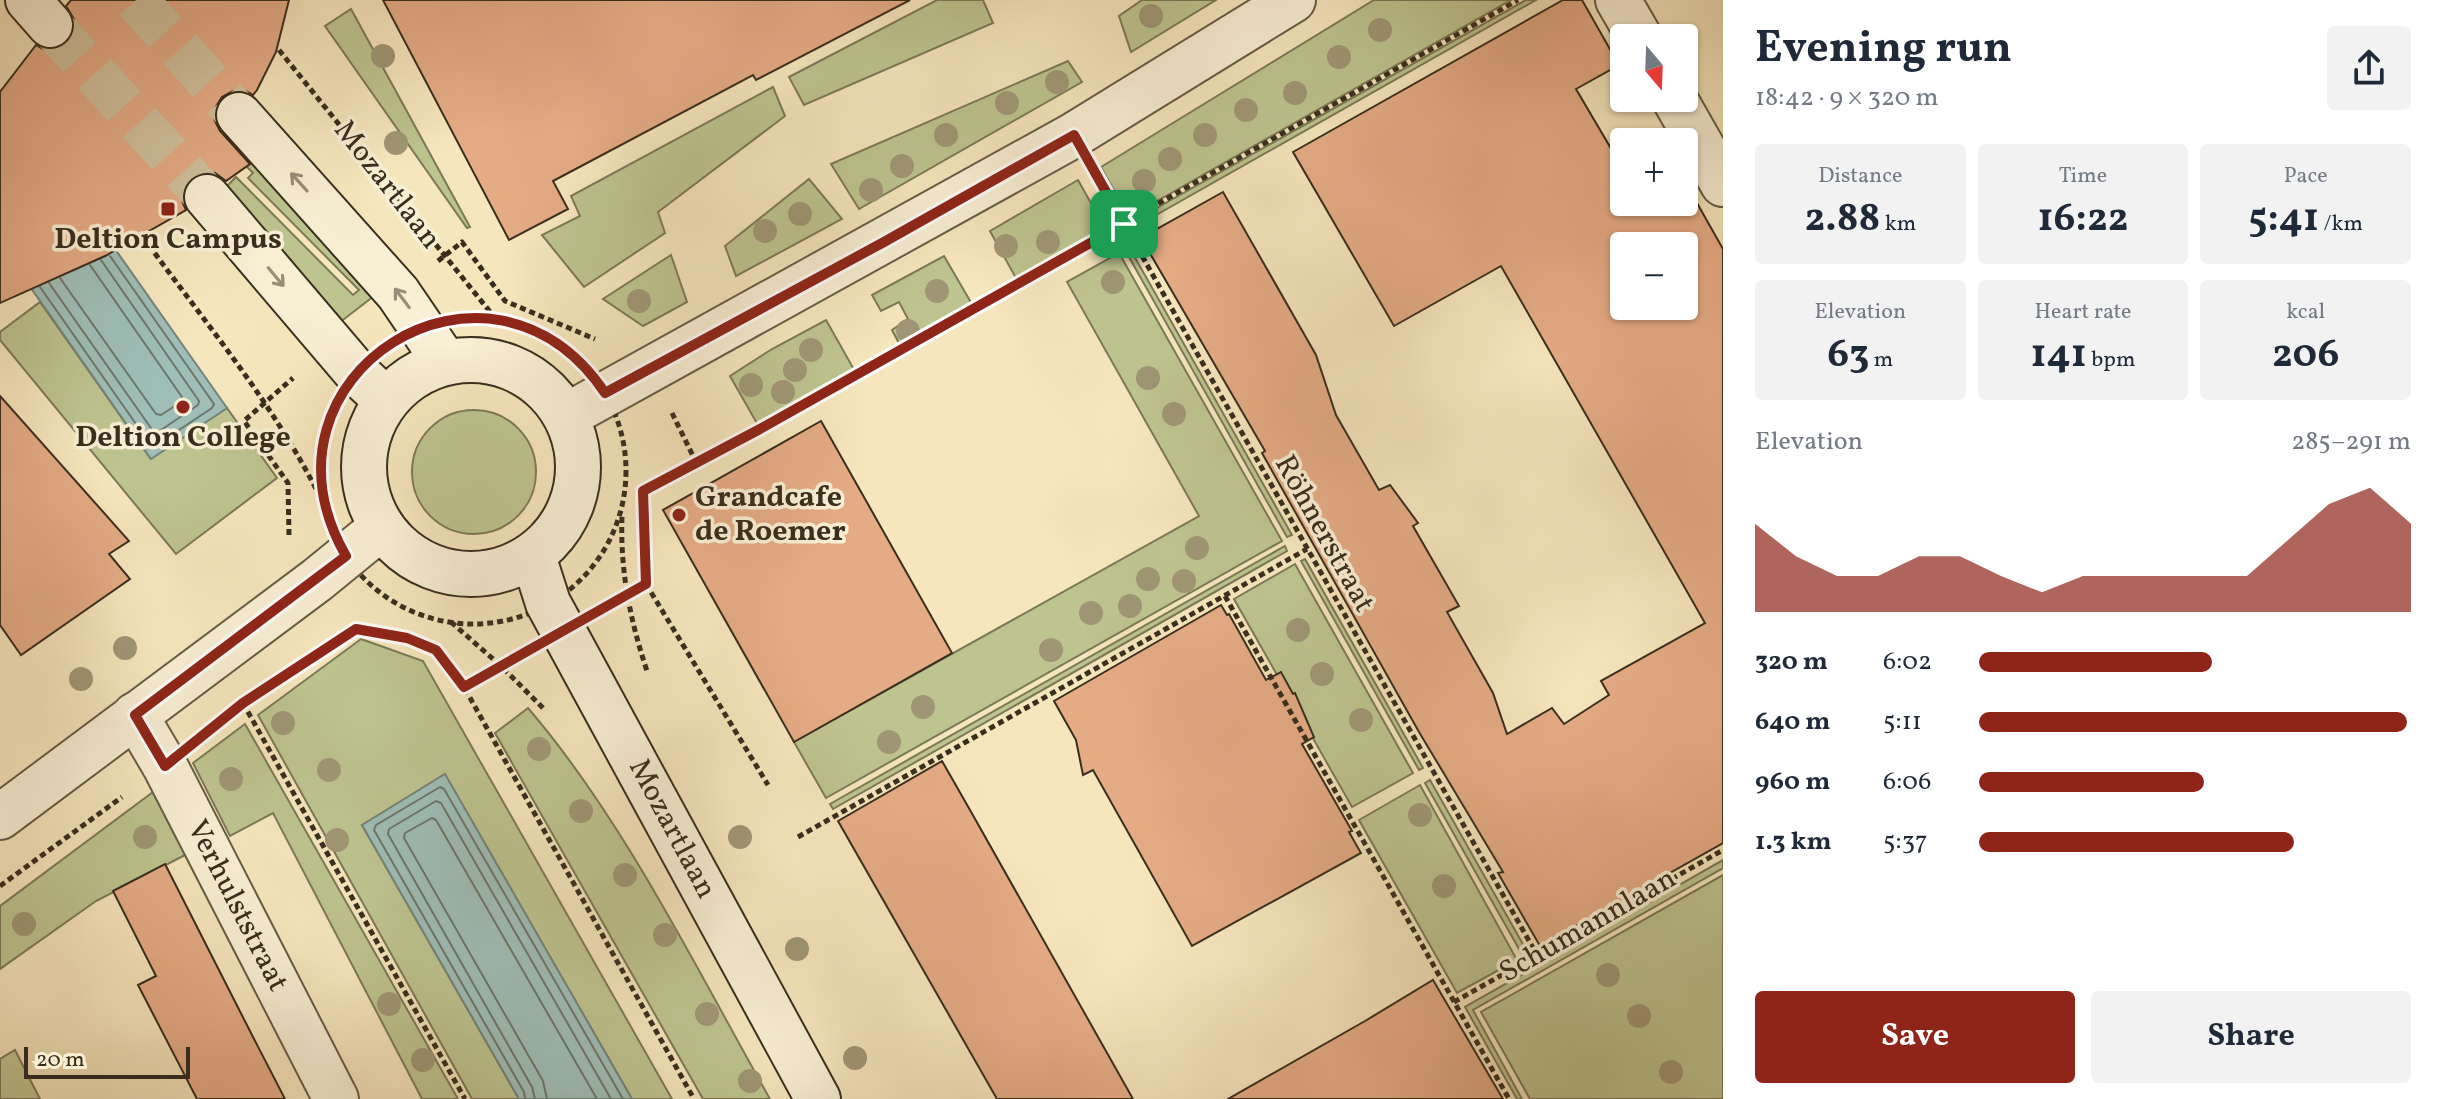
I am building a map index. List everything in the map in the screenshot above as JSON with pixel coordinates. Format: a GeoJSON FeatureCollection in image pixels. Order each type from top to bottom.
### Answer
{"type":"FeatureCollection","features":[{"type":"Feature","properties":{"kind":"street"},"geometry":{"type":"LineString","coordinates":[[566,416],[1074,135],[1293,0]]}},
{"type":"Feature","properties":{"kind":"street"},"geometry":{"type":"LineString","coordinates":[[1618,0],[1632,24]]}},
{"type":"Feature","properties":{"kind":"street"},"geometry":{"type":"LineString","coordinates":[[1682,112],[1723,184]]}},
{"type":"Feature","properties":{"kind":"street","name":"Mozartlaan"},"geometry":{"type":"LineString","coordinates":[[239,115],[398,293],[434,344]]}},
{"type":"Feature","properties":{"kind":"street"},"geometry":{"type":"LineString","coordinates":[[207,197],[371,386],[373,423],[365,449],[364,476],[370,503],[382,527],[405,552],[435,569],[469,575],[502,570],[533,556],[556,534],[572,507],[579,476],[577,445],[566,416],[545,388],[516,368],[482,359],[463,359],[434,344],[412,376],[371,386]]}},
{"type":"Feature","properties":{"kind":"street"},"geometry":{"type":"LineString","coordinates":[[0,817],[382,527]]}},
{"type":"Feature","properties":{"kind":"street","name":"Mozartlaan"},"geometry":{"type":"LineString","coordinates":[[533,556],[556,617],[818,1099]]}},
{"type":"Feature","properties":{"kind":"street","name":"Verhulststraat"},"geometry":{"type":"LineString","coordinates":[[135,715],[165,766],[336,1099]]}},
{"type":"Feature","properties":{"kind":"path"},"geometry":{"type":"LineString","coordinates":[[768,785],[646,584],[643,491],[774,422],[1518,0]]}},
{"type":"Feature","properties":{"kind":"path","name":"Mozartlaan"},"geometry":{"type":"LineString","coordinates":[[279,50],[496,319]]}},
{"type":"Feature","properties":{"kind":"path","name":"Röhnerstraat"},"geometry":{"type":"LineString","coordinates":[[1074,135],[1537,955]]}},
{"type":"Feature","properties":{"kind":"path"},"geometry":{"type":"LineString","coordinates":[[143,237],[303,462],[346,556],[383,595],[415,613],[451,622],[488,623],[524,616],[556,617]]}},
{"type":"Feature","properties":{"kind":"path"},"geometry":{"type":"LineString","coordinates":[[323,504],[320,467],[326,431],[340,396],[371,386],[390,343],[434,344],[459,318],[496,319],[531,329],[564,347],[591,372],[605,393],[623,438],[627,474],[622,511],[608,546],[556,617]]}},
{"type":"Feature","properties":{"kind":"path"},"geometry":{"type":"LineString","coordinates":[[798,837],[1307,549]]}},
{"type":"Feature","properties":{"kind":"path"},"geometry":{"type":"LineString","coordinates":[[464,687],[556,617],[646,584]]}},
{"type":"Feature","properties":{"kind":"path"},"geometry":{"type":"LineString","coordinates":[[1225,596],[1509,1099]]}},
{"type":"Feature","properties":{"kind":"path"},"geometry":{"type":"LineString","coordinates":[[232,712],[356,629],[407,638],[436,650],[464,687],[694,1099]]}},
{"type":"Feature","properties":{"kind":"path"},"geometry":{"type":"LineString","coordinates":[[243,703],[465,1099]]}},
{"type":"Feature","properties":{"kind":"path"},"geometry":{"type":"LineString","coordinates":[[0,886],[165,766]]}},
{"type":"Feature","properties":{"kind":"path","name":"Schumannlaan"},"geometry":{"type":"LineString","coordinates":[[1454,1002],[1723,850]]}},
{"type":"Feature","properties":{"kind":"green space"},"geometry":{"type":"Polygon","coordinates":[[[937,0],[983,0],[993,23],[804,105],[789,77],[937,0]]]}},
{"type":"Feature","properties":{"kind":"green space"},"geometry":{"type":"Polygon","coordinates":[[[1142,0],[1216,0],[1131,52],[1119,16],[1142,0]]]}},
{"type":"Feature","properties":{"kind":"green space"},"geometry":{"type":"Polygon","coordinates":[[[1374,0],[1511,0],[1129,217],[1101,167],[1374,0]]]}},
{"type":"Feature","properties":{"kind":"green space"},"geometry":{"type":"Polygon","coordinates":[[[1526,0],[1536,0],[1135,227],[1132,222],[1526,0]]]}},
{"type":"Feature","properties":{"kind":"green space"},"geometry":{"type":"Polygon","coordinates":[[[351,9],[470,227],[467,228],[325,26],[351,9]]]}},
{"type":"Feature","properties":{"kind":"green space"},"geometry":{"type":"Polygon","coordinates":[[[1068,61],[1082,82],[859,209],[831,164],[1068,61]]]}},
{"type":"Feature","properties":{"kind":"green space"},"geometry":{"type":"Polygon","coordinates":[[[773,87],[785,116],[658,212],[665,233],[584,287],[542,235],[580,216],[571,196],[773,87]]]}},
{"type":"Feature","properties":{"kind":"green space"},"geometry":{"type":"Polygon","coordinates":[[[232,130],[379,292],[339,323],[220,193],[236,177],[353,295],[359,290],[248,178],[253,173],[229,149],[230,141],[226,136],[232,130]]]}},
{"type":"Feature","properties":{"kind":"green space"},"geometry":{"type":"Polygon","coordinates":[[[809,179],[842,219],[736,276],[725,246],[809,179]]]}},
{"type":"Feature","properties":{"kind":"green space"},"geometry":{"type":"Polygon","coordinates":[[[1078,180],[1106,230],[1017,280],[990,231],[1078,180]]]}},
{"type":"Feature","properties":{"kind":"green space"},"geometry":{"type":"Polygon","coordinates":[[[1129,247],[1292,535],[1287,537],[1125,250],[1129,247]]]}},
{"type":"Feature","properties":{"kind":"green space"},"geometry":{"type":"Polygon","coordinates":[[[1119,253],[1282,541],[826,798],[794,742],[1199,516],[1067,282],[1119,253]]]}},
{"type":"Feature","properties":{"kind":"green space"},"geometry":{"type":"Polygon","coordinates":[[[671,255],[687,302],[643,326],[603,299],[671,255]]]}},
{"type":"Feature","properties":{"kind":"green space"},"geometry":{"type":"Polygon","coordinates":[[[944,256],[973,306],[901,347],[892,330],[908,319],[899,302],[881,311],[872,295],[944,256]]]}},
{"type":"Feature","properties":{"kind":"green space"},"geometry":{"type":"Polygon","coordinates":[[[40,302],[150,458],[227,408],[277,478],[176,554],[0,340],[0,332],[40,302]]]}},
{"type":"Feature","properties":{"kind":"green space"},"geometry":{"type":"Polygon","coordinates":[[[826,320],[856,373],[759,427],[730,376],[826,320]]]}},
{"type":"Feature","properties":{"kind":"green space"},"geometry":{"type":"Polygon","coordinates":[[[474,410],[498,414],[518,428],[532,448],[536,472],[532,496],[518,516],[498,530],[474,534],[450,530],[430,516],[416,496],[412,472],[416,448],[430,428],[450,414],[474,410]]]}},
{"type":"Feature","properties":{"kind":"green space"},"geometry":{"type":"Polygon","coordinates":[[[1285,546],[1287,551],[833,809],[830,804],[1285,546]]]}},
{"type":"Feature","properties":{"kind":"green space"},"geometry":{"type":"Polygon","coordinates":[[[1305,559],[1423,768],[1419,770],[1301,561],[1305,559]]]}},
{"type":"Feature","properties":{"kind":"green space"},"geometry":{"type":"Polygon","coordinates":[[[1295,564],[1413,773],[1352,807],[1234,599],[1295,564]]]}},
{"type":"Feature","properties":{"kind":"green space"},"geometry":{"type":"Polygon","coordinates":[[[361,639],[423,661],[672,1099],[632,1099],[445,775],[362,825],[519,1099],[472,1099],[258,715],[361,639]]]}},
{"type":"Feature","properties":{"kind":"green space"},"geometry":{"type":"Polygon","coordinates":[[[528,708],[563,752],[628,847],[770,1099],[703,1099],[495,733],[528,708]]]}},
{"type":"Feature","properties":{"kind":"green space"},"geometry":{"type":"Polygon","coordinates":[[[245,724],[458,1099],[422,1099],[273,813],[230,836],[193,763],[245,724]]]}},
{"type":"Feature","properties":{"kind":"green space"},"geometry":{"type":"Polygon","coordinates":[[[1430,780],[1528,953],[1523,956],[1425,783],[1430,780]]]}},
{"type":"Feature","properties":{"kind":"green space"},"geometry":{"type":"Polygon","coordinates":[[[1420,785],[1517,960],[1457,993],[1359,820],[1420,785]]]}},
{"type":"Feature","properties":{"kind":"green space"},"geometry":{"type":"Polygon","coordinates":[[[153,792],[187,854],[96,901],[0,969],[0,906],[153,792]]]}},
{"type":"Feature","properties":{"kind":"green space"},"geometry":{"type":"Polygon","coordinates":[[[1723,860],[1723,868],[1473,1010],[1522,1099],[1517,1099],[1465,1007],[1723,860]]]}},
{"type":"Feature","properties":{"kind":"green space"},"geometry":{"type":"Polygon","coordinates":[[[1723,875],[1723,1099],[1530,1099],[1481,1012],[1723,875]]]}},
{"type":"Feature","properties":{"kind":"green space"},"geometry":{"type":"Polygon","coordinates":[[[15,1050],[40,1099],[0,1099],[0,1059],[15,1050]]]}},
{"type":"Feature","properties":{"kind":"water"},"geometry":{"type":"Polygon","coordinates":[[[0,98],[27,124],[227,408],[151,459],[0,244],[0,98]]]}},
{"type":"Feature","properties":{"kind":"water"},"geometry":{"type":"Polygon","coordinates":[[[445,774],[632,1099],[519,1099],[362,825],[445,774]]]}},
{"type":"Feature","properties":{"kind":"building"},"geometry":{"type":"Polygon","coordinates":[[[71,0],[289,0],[276,52],[257,90],[253,95],[246,91],[233,91],[222,97],[215,108],[214,119],[220,131],[250,164],[226,181],[215,173],[203,172],[191,178],[183,189],[182,201],[186,210],[105,256],[0,303],[0,92],[36,45],[54,50],[67,43],[74,32],[74,19],[66,6],[71,0]]]}},
{"type":"Feature","properties":{"kind":"building"},"geometry":{"type":"Polygon","coordinates":[[[383,0],[910,0],[756,80],[753,75],[553,181],[568,209],[509,240],[383,0]]]}},
{"type":"Feature","properties":{"kind":"building"},"geometry":{"type":"Polygon","coordinates":[[[1563,0],[1582,0],[1610,49],[1610,70],[1576,89],[1610,147],[1610,216],[1698,216],[1698,205],[1723,249],[1723,843],[1540,946],[1498,873],[1503,872],[1419,732],[1262,453],[1265,451],[1141,238],[1223,192],[1316,355],[1336,415],[1379,490],[1390,485],[1418,523],[1413,526],[1459,606],[1447,612],[1493,693],[1507,734],[1552,708],[1564,724],[1609,695],[1601,681],[1705,623],[1501,266],[1394,326],[1293,152],[1563,0]]]}},
{"type":"Feature","properties":{"kind":"building"},"geometry":{"type":"Polygon","coordinates":[[[0,396],[129,541],[109,554],[130,579],[21,655],[0,625],[0,396]]]}},
{"type":"Feature","properties":{"kind":"building"},"geometry":{"type":"Polygon","coordinates":[[[821,421],[952,653],[794,742],[663,510],[821,421]]]}},
{"type":"Feature","properties":{"kind":"building"},"geometry":{"type":"Polygon","coordinates":[[[1221,605],[1266,680],[1281,672],[1295,693],[1314,737],[1302,744],[1352,831],[1349,832],[1361,853],[1192,946],[1093,770],[1083,775],[1076,740],[1054,701],[1221,605]]]}},
{"type":"Feature","properties":{"kind":"building"},"geometry":{"type":"Polygon","coordinates":[[[942,761],[1133,1099],[997,1099],[838,821],[942,761]]]}},
{"type":"Feature","properties":{"kind":"building"},"geometry":{"type":"Polygon","coordinates":[[[165,864],[285,1099],[197,1099],[138,985],[156,976],[113,891],[165,864]]]}},
{"type":"Feature","properties":{"kind":"building"},"geometry":{"type":"Polygon","coordinates":[[[1433,980],[1503,1099],[1228,1099],[1365,1021],[1433,980]]]}},
{"type":"Feature","properties":{"kind":"tunnel"},"geometry":{"type":"LineString","coordinates":[[136,0],[239,115]]}},
{"type":"Feature","properties":{"kind":"tunnel"},"geometry":{"type":"LineString","coordinates":[[50,25],[207,197]]}},
{"type":"Feature","properties":{"kind":"place","name":"Deltion Campus"},"geometry":{"type":"Point","coordinates":[168,209]}},
{"type":"Feature","properties":{"kind":"place","name":"Deltion College"},"geometry":{"type":"Point","coordinates":[183,407]}},
{"type":"Feature","properties":{"kind":"place","name":"Grandcafe de Roemer"},"geometry":{"type":"Point","coordinates":[679,515]}},
{"type":"Feature","properties":{"kind":"route"},"geometry":{"type":"LineString","coordinates":[[1074,135],[1124,224],[760,429],[643,491],[646,584],[464,687],[436,650],[407,638],[356,629],[243,703],[165,766],[135,715],[346,556],[323,504],[320,467],[326,431],[340,396],[356,372],[390,343],[423,327],[459,318],[496,319],[531,329],[564,347],[591,372],[605,393],[1074,135]]}}]}
